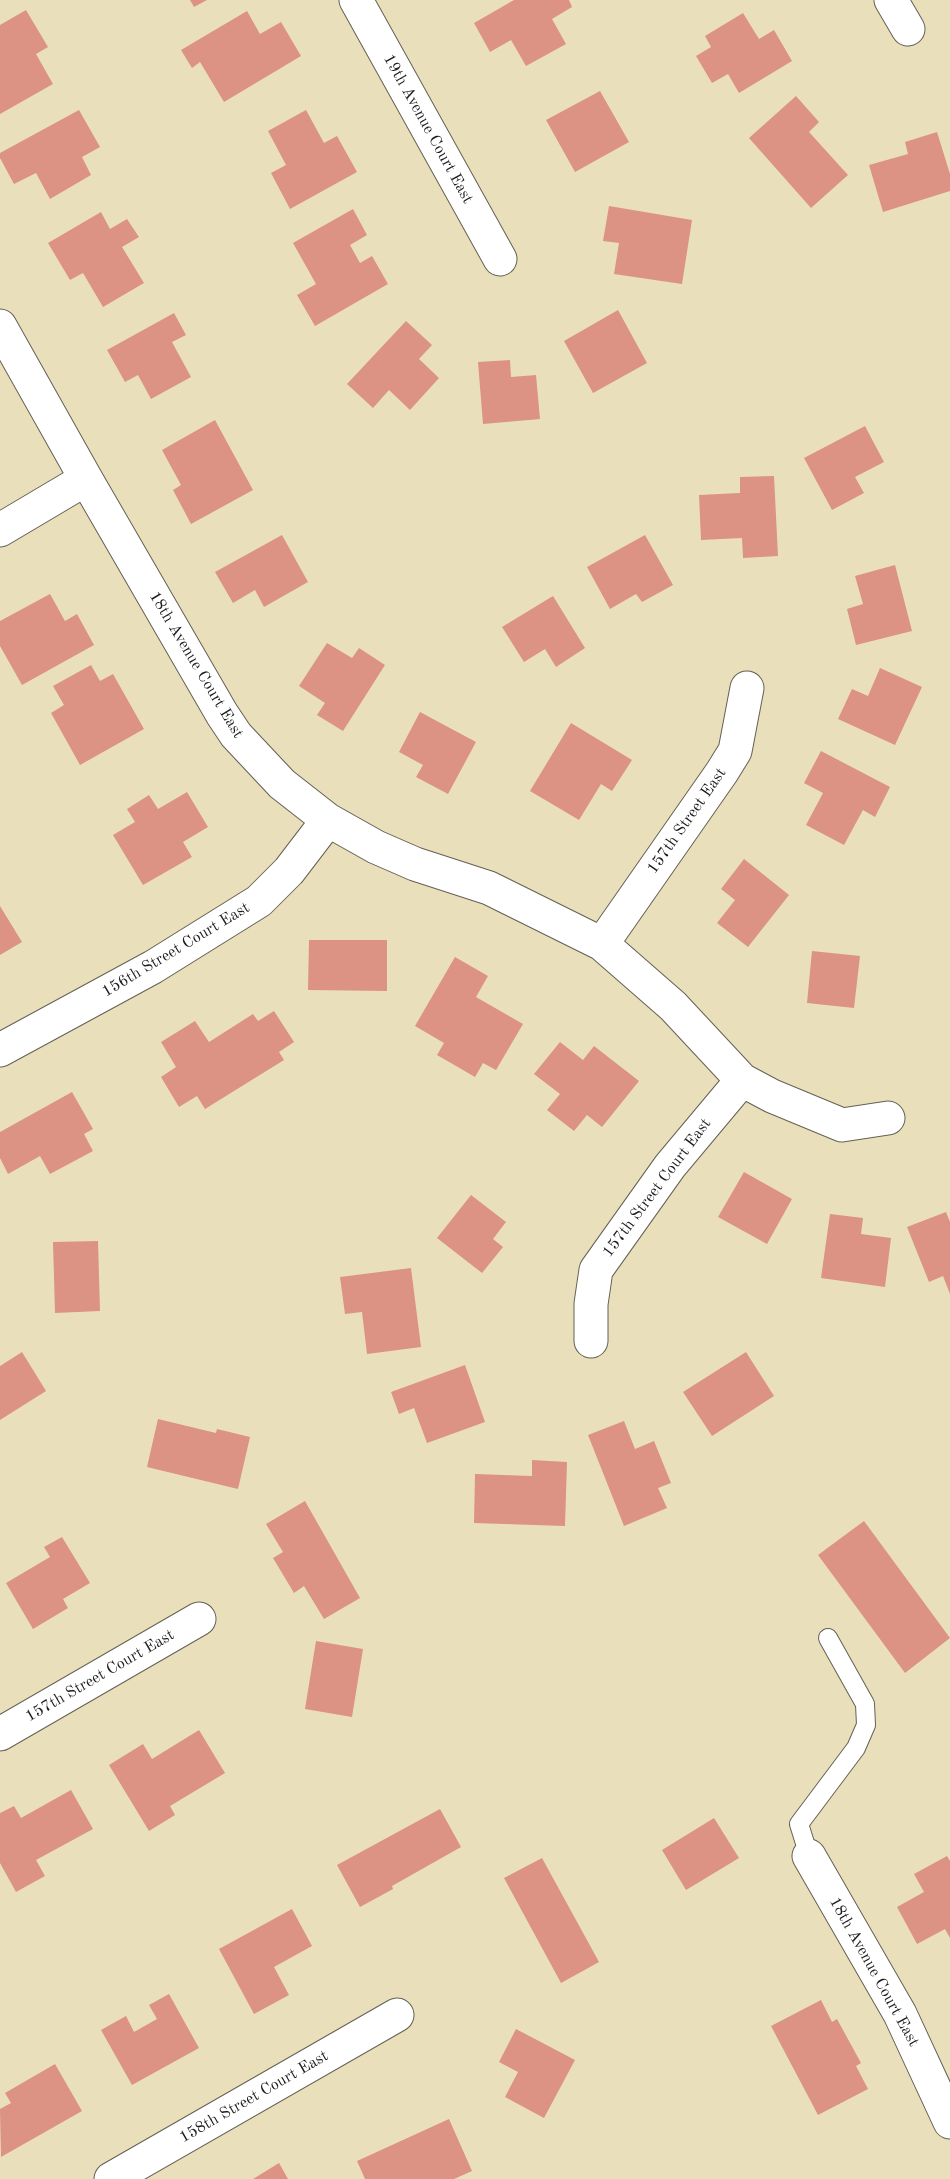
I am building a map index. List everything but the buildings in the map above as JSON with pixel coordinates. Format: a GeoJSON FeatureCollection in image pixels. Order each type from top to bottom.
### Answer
{"type":"FeatureCollection","features":[{"type":"Feature","properties":{"kind":"street","name":"19th Avenue Court East"},"geometry":{"type":"LineString","coordinates":[[356,0],[500,259]]}},
{"type":"Feature","properties":{"kind":"street"},"geometry":{"type":"LineString","coordinates":[[891,0],[908,28]]}},
{"type":"Feature","properties":{"kind":"street","name":"18th Avenue Court East"},"geometry":{"type":"LineString","coordinates":[[0,326],[86,479],[236,735],[282,784],[328,820],[375,847],[415,864],[489,888],[602,944],[673,1006],[742,1080],[772,1096],[842,1125],[888,1118]]}},
{"type":"Feature","properties":{"kind":"street"},"geometry":{"type":"LineString","coordinates":[[0,530],[86,479]]}},
{"type":"Feature","properties":{"kind":"street","name":"157th Street East"},"geometry":{"type":"LineString","coordinates":[[602,944],[735,751],[747,688]]}},
{"type":"Feature","properties":{"kind":"street","name":"156th Street Court East"},"geometry":{"type":"LineString","coordinates":[[0,1050],[153,967],[259,901],[289,871],[328,820]]}},
{"type":"Feature","properties":{"kind":"street","name":"157th Street Court East"},"geometry":{"type":"LineString","coordinates":[[591,1341],[591,1304],[596,1270],[670,1166],[742,1080]]}},
{"type":"Feature","properties":{"kind":"street","name":"157th Street Court East"},"geometry":{"type":"LineString","coordinates":[[0,1734],[199,1619]]}},
{"type":"Feature","properties":{"kind":"street","name":"18th Avenue Court East"},"geometry":{"type":"LineString","coordinates":[[809,1856],[900,2014],[950,2122]]}},
{"type":"Feature","properties":{"kind":"street","name":"158th Street Court East"},"geometry":{"type":"LineString","coordinates":[[111,2179],[397,2015]]}},
{"type":"Feature","properties":{"kind":"lane"},"geometry":{"type":"LineString","coordinates":[[809,1856],[799,1824],[856,1748],[866,1725],[865,1704],[828,1638]]}}]}
